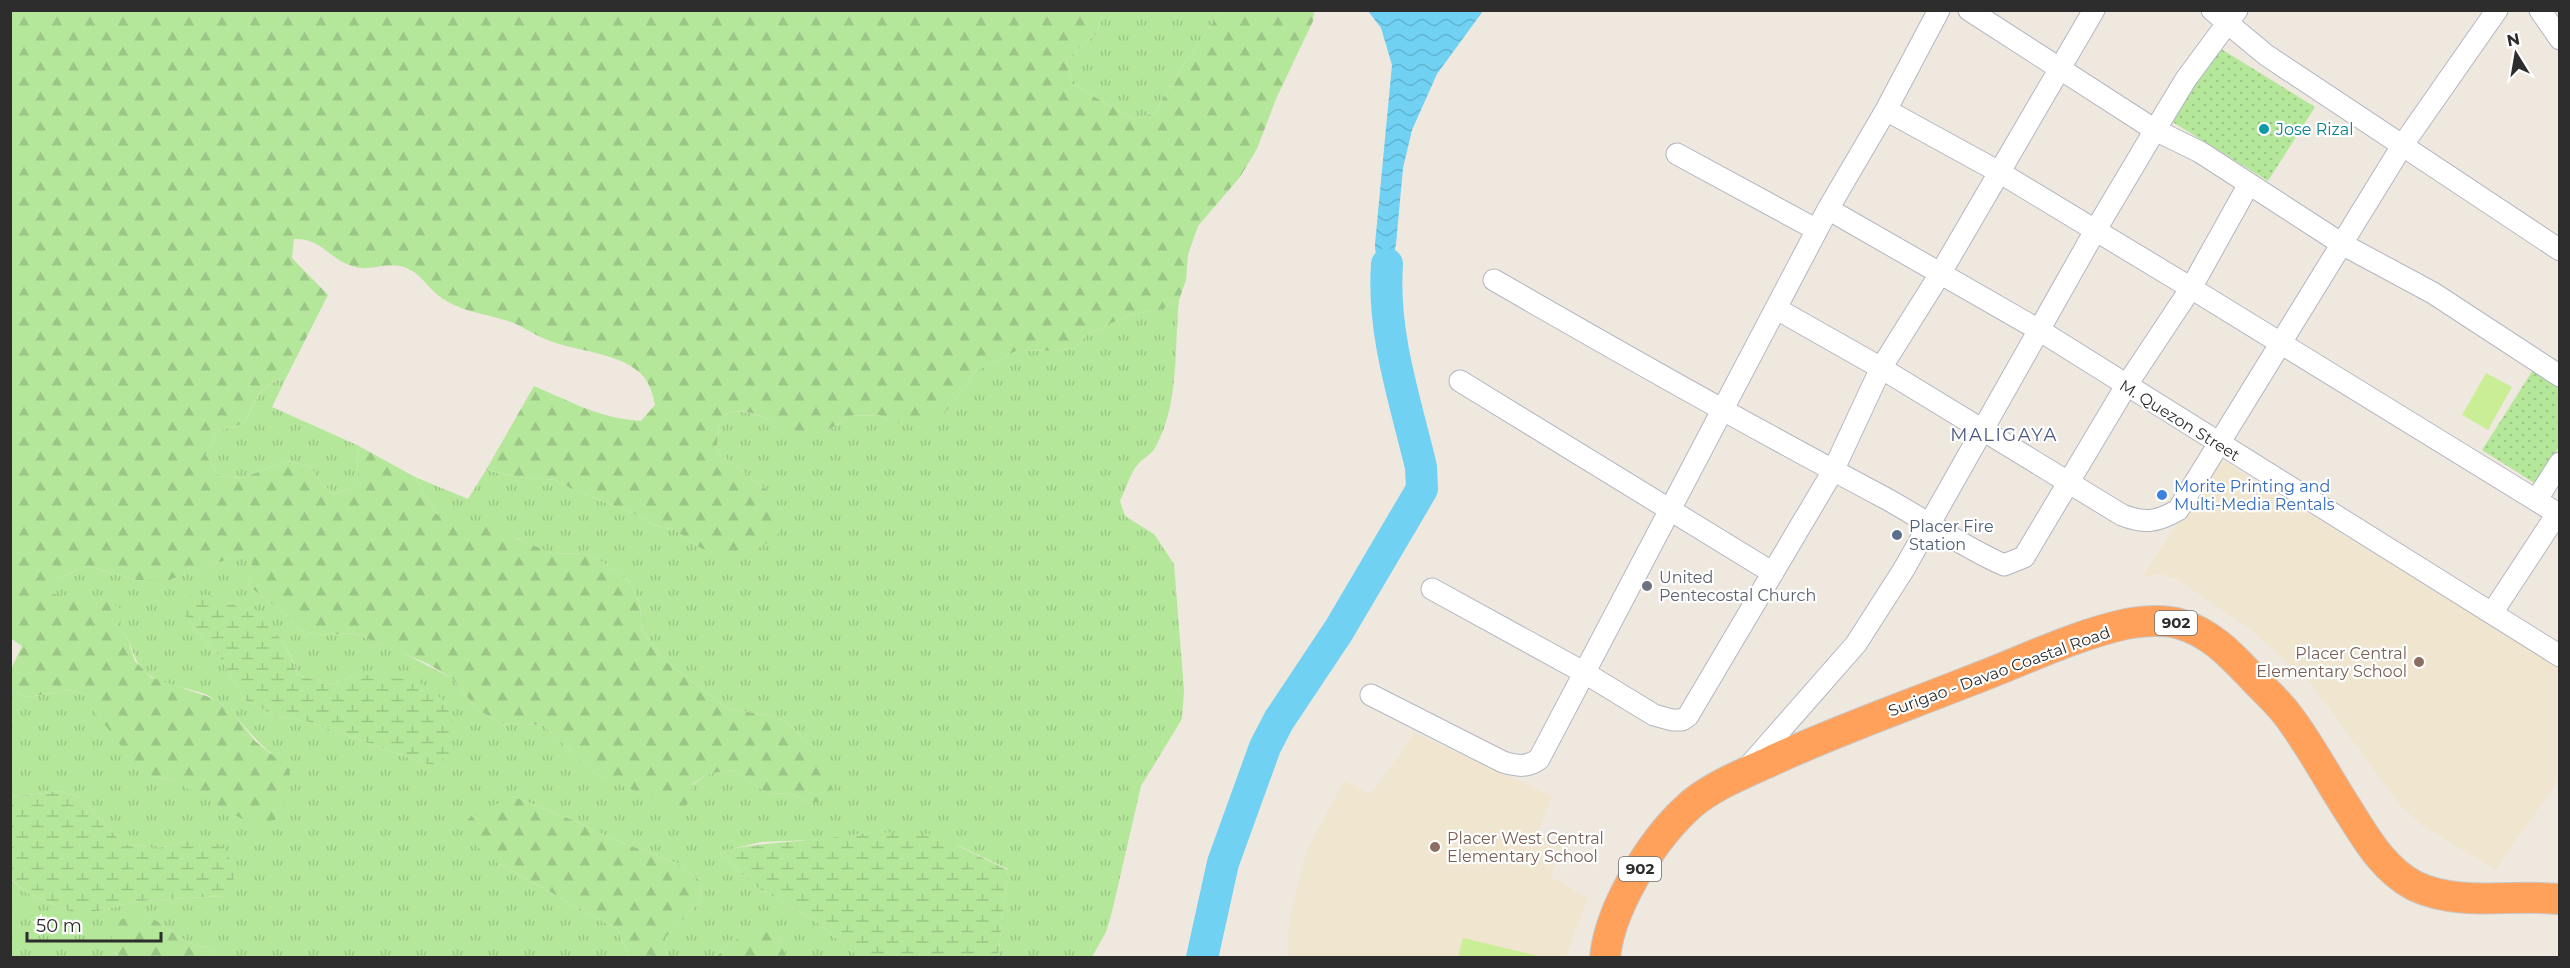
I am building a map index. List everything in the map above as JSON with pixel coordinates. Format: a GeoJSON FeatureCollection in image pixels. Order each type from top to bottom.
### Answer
{"type":"FeatureCollection","features":[{"type":"Feature","properties":{"kind":"highway","name":"Surigao - Davao Coastal Road"},"geometry":{"type":"LineString","coordinates":[[1605,957],[1606,945],[1617,915],[1644,862],[1685,810],[1739,775],[1845,728],[2078,638],[2127,624],[2163,621],[2179,623],[2210,637],[2230,653],[2284,710],[2366,838],[2384,864],[2398,875],[2414,886],[2437,894],[2559,899]]}},
{"type":"Feature","properties":{"kind":"street"},"geometry":{"type":"LineString","coordinates":[[1371,695],[1503,762],[1517,766],[1527,765],[1539,759],[1828,209],[1886,110],[1939,10]]}},
{"type":"Feature","properties":{"kind":"street"},"geometry":{"type":"LineString","coordinates":[[1969,10],[2156,130],[2200,152],[2342,244],[2433,293],[2559,376]]}},
{"type":"Feature","properties":{"kind":"street"},"geometry":{"type":"LineString","coordinates":[[1432,589],[1585,673],[1654,715],[1682,720],[1694,710],[1833,471],[1881,368],[1941,274],[1998,172],[2094,10]]}},
{"type":"Feature","properties":{"kind":"street"},"geometry":{"type":"LineString","coordinates":[[1777,309],[1881,368],[2122,515],[2150,522],[2162,519],[2178,510],[2283,344],[2402,146],[2497,10]]}},
{"type":"Feature","properties":{"kind":"street"},"geometry":{"type":"LineString","coordinates":[[2540,10],[2559,39]]}},
{"type":"Feature","properties":{"kind":"street"},"geometry":{"type":"LineString","coordinates":[[1739,775],[1764,751],[1856,644],[1984,431],[2095,231],[2226,14],[2266,55],[2559,250]]}},
{"type":"Feature","properties":{"kind":"street"},"geometry":{"type":"LineString","coordinates":[[1886,110],[1998,172],[2191,288],[2558,514],[2492,613]]}},
{"type":"Feature","properties":{"kind":"street"},"geometry":{"type":"LineString","coordinates":[[1677,154],[1817,230]]}},
{"type":"Feature","properties":{"kind":"street"},"geometry":{"type":"LineString","coordinates":[[1494,280],[1722,411],[1930,522],[1981,556],[2004,566],[2024,557],[2126,386],[2191,288],[2249,184]]}},
{"type":"Feature","properties":{"kind":"street","name":"M. Quezon Street"},"geometry":{"type":"LineString","coordinates":[[1828,209],[2039,330],[2559,656]]}},
{"type":"Feature","properties":{"kind":"street"},"geometry":{"type":"LineString","coordinates":[[1460,381],[1669,512],[1773,573]]}},
{"type":"Feature","properties":{"kind":"street"},"geometry":{"type":"LineString","coordinates":[[2537,500],[2559,463]]}},
{"type":"Feature","properties":{"kind":"shaded area","name":"Placer Central Elementary School"},"geometry":{"type":"Polygon","coordinates":[[[2219,458],[2559,668],[2559,779],[2496,870],[2421,825],[2398,803],[2311,684],[2251,630],[2180,581],[2161,574],[2142,577],[2219,458]]]}},
{"type":"Feature","properties":{"kind":"shaded area","name":"Placer West Central Elementary School"},"geometry":{"type":"Polygon","coordinates":[[[1414,733],[1552,796],[1538,833],[1562,843],[1551,877],[1588,898],[1566,957],[1287,958],[1289,921],[1307,850],[1344,781],[1371,794],[1414,733]]]}},
{"type":"Feature","properties":{"kind":"green space"},"geometry":{"type":"Polygon","coordinates":[[[11,10],[1105,11],[1096,34],[1066,60],[1072,84],[1134,119],[1155,113],[1184,64],[1221,11],[1314,11],[1313,21],[1276,99],[1257,149],[1240,177],[1198,226],[1188,255],[1186,280],[1179,300],[1163,309],[1130,315],[1089,333],[1074,348],[1055,351],[1018,350],[976,371],[945,413],[906,424],[891,422],[879,415],[847,416],[831,428],[816,433],[788,428],[745,412],[729,412],[720,422],[716,451],[772,494],[782,513],[777,538],[747,554],[720,557],[699,547],[675,530],[654,525],[635,514],[576,491],[555,480],[518,477],[486,470],[534,386],[598,413],[641,421],[655,405],[646,380],[631,366],[607,356],[556,343],[513,323],[455,305],[439,296],[407,268],[394,265],[355,267],[346,264],[318,245],[303,239],[294,239],[292,258],[328,295],[287,376],[265,388],[252,406],[245,423],[218,431],[206,455],[219,476],[243,478],[286,461],[310,466],[320,482],[335,494],[358,485],[357,445],[415,477],[436,514],[491,528],[552,553],[584,554],[604,563],[629,581],[639,602],[643,632],[663,659],[728,709],[767,715],[785,721],[817,751],[832,770],[830,800],[810,803],[792,794],[767,793],[732,770],[708,774],[692,784],[691,800],[681,810],[597,775],[543,725],[501,723],[478,710],[452,678],[428,664],[352,633],[327,635],[301,631],[285,614],[249,586],[253,556],[234,557],[169,580],[137,580],[88,566],[56,579],[53,594],[110,601],[122,610],[120,627],[128,640],[135,661],[150,677],[215,699],[232,712],[255,741],[290,769],[287,796],[275,820],[253,825],[174,781],[149,775],[127,754],[96,713],[89,695],[69,690],[28,697],[11,690],[12,667],[22,646],[10,638],[11,10]]]}},
{"type":"Feature","properties":{"kind":"green space"},"geometry":{"type":"Polygon","coordinates":[[[1105,11],[1221,11],[1184,64],[1155,113],[1134,119],[1072,84],[1066,60],[1096,34],[1105,11]]]}},
{"type":"Feature","properties":{"kind":"green space"},"geometry":{"type":"Polygon","coordinates":[[[2218,47],[2315,107],[2268,181],[2171,121],[2218,47]]]}},
{"type":"Feature","properties":{"kind":"green space"},"geometry":{"type":"Polygon","coordinates":[[[1179,300],[1169,413],[1155,448],[1135,468],[1120,501],[1125,516],[1154,534],[1174,564],[1184,690],[1182,719],[1141,786],[1112,912],[1106,932],[1092,957],[998,957],[1008,869],[959,846],[872,832],[831,839],[761,842],[719,852],[755,886],[817,922],[859,957],[786,957],[778,936],[728,945],[716,957],[667,957],[665,938],[701,901],[700,881],[679,864],[610,838],[580,823],[512,796],[498,863],[617,929],[630,957],[219,957],[207,948],[189,943],[148,915],[114,952],[119,957],[11,957],[10,879],[26,892],[71,912],[94,912],[139,901],[223,896],[186,841],[159,848],[123,844],[81,798],[60,791],[11,797],[11,690],[28,697],[69,690],[90,695],[96,713],[149,775],[174,781],[192,789],[272,754],[216,700],[201,693],[160,681],[142,669],[128,640],[115,623],[95,609],[73,599],[52,594],[56,579],[88,566],[137,580],[168,580],[234,557],[254,555],[249,586],[285,614],[301,631],[327,635],[352,633],[397,650],[452,678],[478,710],[501,723],[543,725],[597,775],[625,786],[692,785],[708,774],[732,770],[767,793],[792,794],[810,803],[817,751],[785,721],[767,715],[728,709],[663,659],[643,632],[639,602],[629,581],[604,563],[584,554],[552,553],[535,548],[519,539],[436,514],[415,477],[468,499],[486,470],[518,477],[555,480],[576,491],[635,514],[654,525],[675,530],[699,547],[772,494],[716,451],[720,422],[729,412],[745,412],[789,428],[817,433],[832,428],[847,416],[879,415],[891,422],[945,413],[976,371],[1018,350],[1055,351],[1074,348],[1089,333],[1130,315],[1163,309],[1179,300]],[[227,602],[188,621],[220,657],[245,700],[275,716],[306,721],[433,766],[357,674],[331,685],[298,675],[280,638],[263,622],[227,602]]]}},
{"type":"Feature","properties":{"kind":"green space"},"geometry":{"type":"Polygon","coordinates":[[[2533,370],[2559,387],[2559,447],[2536,484],[2482,450],[2533,370]]]}},
{"type":"Feature","properties":{"kind":"green space"},"geometry":{"type":"Polygon","coordinates":[[[2486,373],[2512,387],[2488,430],[2462,415],[2486,373]]]}},
{"type":"Feature","properties":{"kind":"green space"},"geometry":{"type":"Polygon","coordinates":[[[287,376],[272,407],[357,445],[358,485],[335,494],[320,482],[310,466],[286,461],[243,478],[219,476],[206,455],[218,431],[245,423],[260,394],[271,384],[287,376]]]}},
{"type":"Feature","properties":{"kind":"green space"},"geometry":{"type":"Polygon","coordinates":[[[210,595],[266,623],[284,644],[298,675],[331,685],[357,674],[418,681],[447,703],[455,731],[449,755],[433,766],[306,721],[275,716],[245,700],[220,657],[188,621],[180,605],[190,596],[210,595]]]}},
{"type":"Feature","properties":{"kind":"green space"},"geometry":{"type":"Polygon","coordinates":[[[60,791],[81,798],[123,844],[159,848],[186,841],[221,844],[233,865],[234,886],[223,896],[139,901],[94,912],[71,912],[26,892],[11,879],[11,797],[60,791]]]}},
{"type":"Feature","properties":{"kind":"green space"},"geometry":{"type":"Polygon","coordinates":[[[512,796],[580,823],[610,838],[679,864],[700,881],[701,901],[665,938],[667,957],[630,957],[617,929],[498,863],[469,840],[468,819],[512,796]]]}},
{"type":"Feature","properties":{"kind":"green space"},"geometry":{"type":"Polygon","coordinates":[[[872,832],[933,834],[1008,870],[998,957],[859,957],[817,922],[755,886],[718,851],[872,832]]]}},
{"type":"Feature","properties":{"kind":"green space"},"geometry":{"type":"Polygon","coordinates":[[[148,915],[189,943],[207,948],[219,957],[119,957],[115,953],[111,939],[117,920],[148,915]]]}},
{"type":"Feature","properties":{"kind":"green space"},"geometry":{"type":"Polygon","coordinates":[[[760,925],[778,936],[786,957],[716,957],[728,945],[760,925]]]}},
{"type":"Feature","properties":{"kind":"green space"},"geometry":{"type":"Polygon","coordinates":[[[1463,938],[1535,955],[1535,957],[1458,957],[1463,938]]]}},
{"type":"Feature","properties":{"kind":"water"},"geometry":{"type":"Polygon","coordinates":[[[1368,11],[1483,11],[1437,74],[1412,130],[1403,168],[1396,244],[1393,258],[1387,264],[1377,257],[1375,244],[1392,65],[1381,28],[1368,11]]]}},
{"type":"Feature","properties":{"kind":"waterway"},"geometry":{"type":"LineString","coordinates":[[1202,958],[1223,863],[1265,747],[1279,720],[1339,630],[1422,489],[1421,467],[1391,341],[1386,290],[1387,264]]}},
{"type":"Feature","properties":{"kind":"place","name":"Jose Rizal"},"geometry":{"type":"Point","coordinates":[2264,129]}},
{"type":"Feature","properties":{"kind":"place","name":"Morite Printing and Multi-Media Rentals"},"geometry":{"type":"Point","coordinates":[2162,495]}},
{"type":"Feature","properties":{"kind":"place","name":"Placer Fire Station"},"geometry":{"type":"Point","coordinates":[1897,535]}},
{"type":"Feature","properties":{"kind":"place","name":"United Pentecostal Church"},"geometry":{"type":"Point","coordinates":[1647,586]}},
{"type":"Feature","properties":{"kind":"place","name":"Placer Central Elementary School"},"geometry":{"type":"Point","coordinates":[2419,662]}},
{"type":"Feature","properties":{"kind":"place","name":"Placer West Central Elementary School"},"geometry":{"type":"Point","coordinates":[1435,847]}},
{"type":"Feature","properties":{"kind":"district","name":"MALIGAYA"},"geometry":{"type":"Point","coordinates":[2004,435]}}]}
